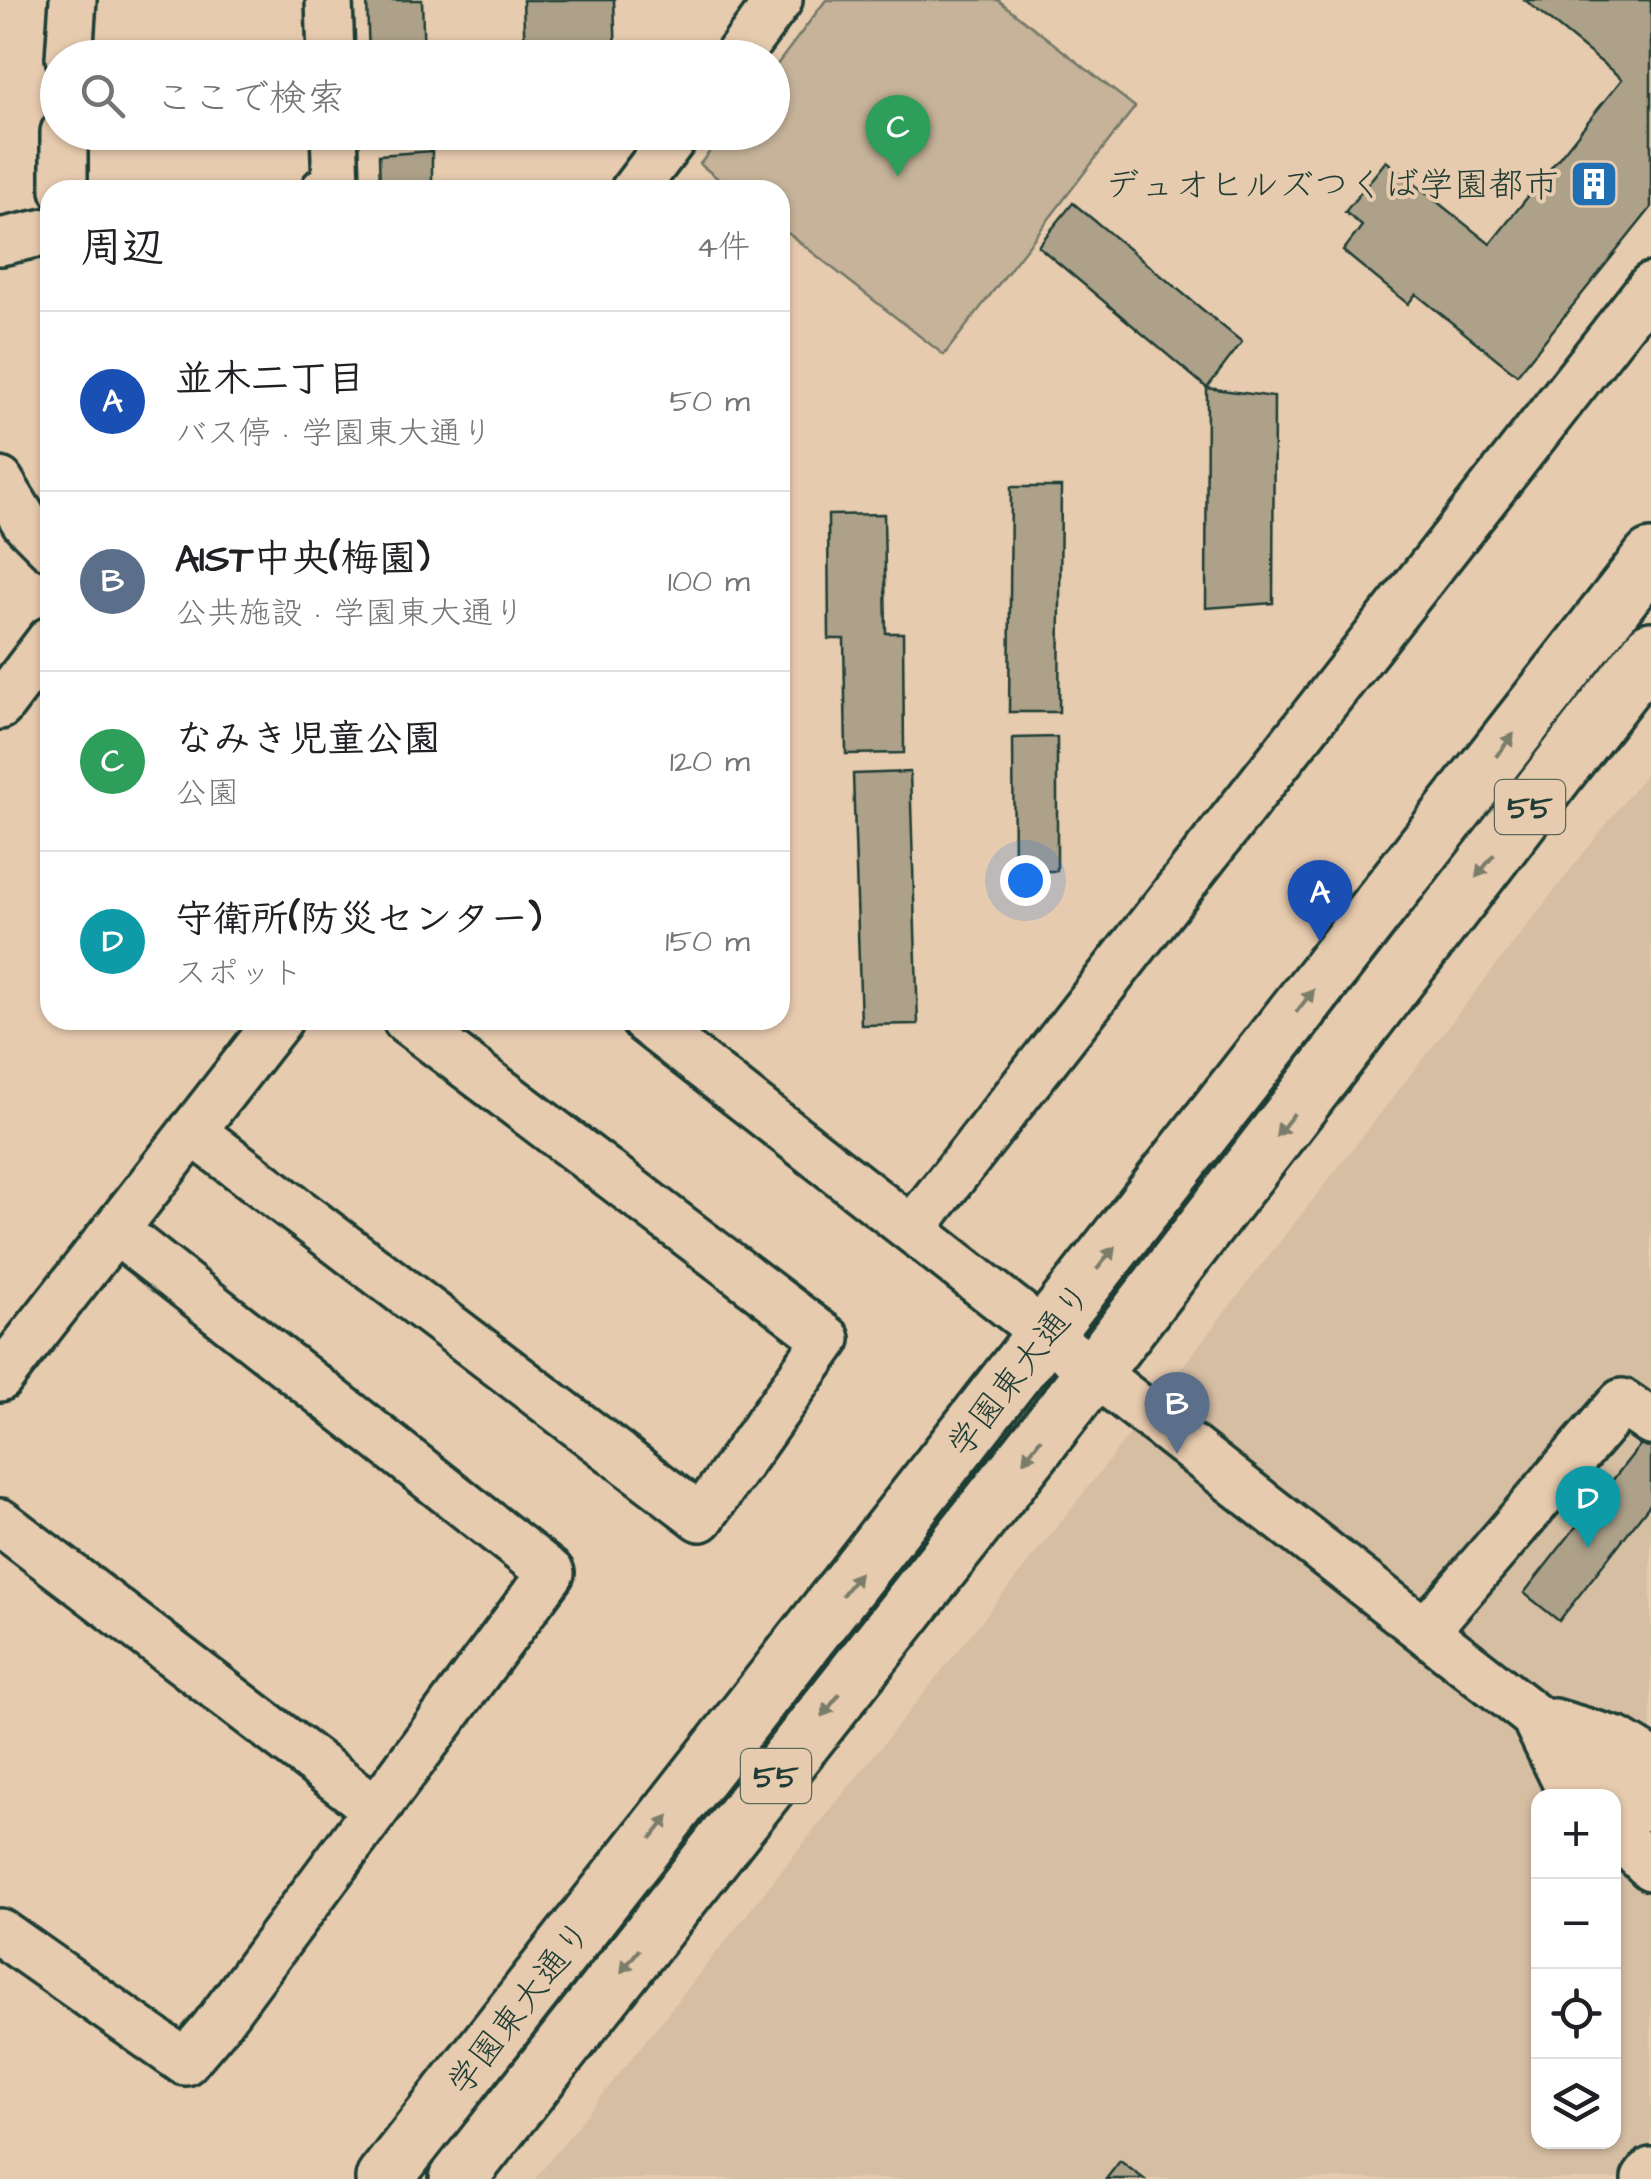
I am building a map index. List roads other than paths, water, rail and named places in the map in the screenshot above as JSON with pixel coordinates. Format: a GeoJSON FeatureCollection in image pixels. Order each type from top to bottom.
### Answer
{"type":"FeatureCollection","features":[{"type":"Feature","properties":{"kind":"main road","name":"学園東大通り"},"geometry":{"type":"LineString","coordinates":[[384,2179],[1651,558]]}},
{"type":"Feature","properties":{"kind":"main road","name":"学園東大通り"},"geometry":{"type":"LineString","coordinates":[[458,2179],[1092,1373],[1651,650]]}},
{"type":"Feature","properties":{"kind":"street"},"geometry":{"type":"LineString","coordinates":[[70,40],[72,0]]}},
{"type":"Feature","properties":{"kind":"street"},"geometry":{"type":"LineString","coordinates":[[329,0],[330,40]]}},
{"type":"Feature","properties":{"kind":"street"},"geometry":{"type":"LineString","coordinates":[[750,40],[780,0]]}},
{"type":"Feature","properties":{"kind":"street"},"geometry":{"type":"LineString","coordinates":[[64,150],[64,180]]}},
{"type":"Feature","properties":{"kind":"street"},"geometry":{"type":"LineString","coordinates":[[335,150],[336,180]]}},
{"type":"Feature","properties":{"kind":"street"},"geometry":{"type":"LineString","coordinates":[[642,180],[664,150]]}},
{"type":"Feature","properties":{"kind":"street"},"geometry":{"type":"LineString","coordinates":[[0,242],[40,232]]}},
{"type":"Feature","properties":{"kind":"street"},"geometry":{"type":"LineString","coordinates":[[913,1228],[1651,286]]}},
{"type":"Feature","properties":{"kind":"street"},"geometry":{"type":"LineString","coordinates":[[0,481],[24,522],[40,537]]}},
{"type":"Feature","properties":{"kind":"street"},"geometry":{"type":"LineString","coordinates":[[0,706],[40,653]]}},
{"type":"Feature","properties":{"kind":"street"},"geometry":{"type":"LineString","coordinates":[[0,1378],[271,1030]]}},
{"type":"Feature","properties":{"kind":"street"},"geometry":{"type":"LineString","coordinates":[[192,1131],[701,1518],[827,1339],[419,1030]]}},
{"type":"Feature","properties":{"kind":"street"},"geometry":{"type":"LineString","coordinates":[[657,1030],[1651,1808]]}},
{"type":"Feature","properties":{"kind":"street"},"geometry":{"type":"LineString","coordinates":[[0,1932],[185,2062],[551,1573],[115,1230]]}},
{"type":"Feature","properties":{"kind":"street"},"geometry":{"type":"LineString","coordinates":[[1426,1630],[1622,1402],[1651,1422]]}},
{"type":"Feature","properties":{"kind":"street"},"geometry":{"type":"LineString","coordinates":[[0,1522],[376,1809]]}},
{"type":"Feature","properties":{"kind":"street"},"geometry":{"type":"LineString","coordinates":[[1534,1716],[1618,1740],[1651,1761]]}},
{"type":"Feature","properties":{"kind":"street"},"geometry":{"type":"LineString","coordinates":[[1534,1716],[1570,1789]]}},
{"type":"Feature","properties":{"kind":"street"},"geometry":{"type":"LineString","coordinates":[[1621,1838],[1651,1867]]}},
{"type":"Feature","properties":{"kind":"street"},"geometry":{"type":"LineString","coordinates":[[1645,2179],[1651,2171]]}},
{"type":"Feature","properties":{"kind":"place","name":"なみき児童公園"},"geometry":{"type":"Point","coordinates":[898,177]}},
{"type":"Feature","properties":{"kind":"place","name":"デュオヒルズつくば学園都市"},"geometry":{"type":"Point","coordinates":[1594,184]}},
{"type":"Feature","properties":{"kind":"place","name":"並木二丁目"},"geometry":{"type":"Point","coordinates":[1320,942]}},
{"type":"Feature","properties":{"kind":"place","name":"AIST中央(梅園)"},"geometry":{"type":"Point","coordinates":[1177,1454]}},
{"type":"Feature","properties":{"kind":"place","name":"守衛所(防災センター)"},"geometry":{"type":"Point","coordinates":[1588,1548]}}]}
